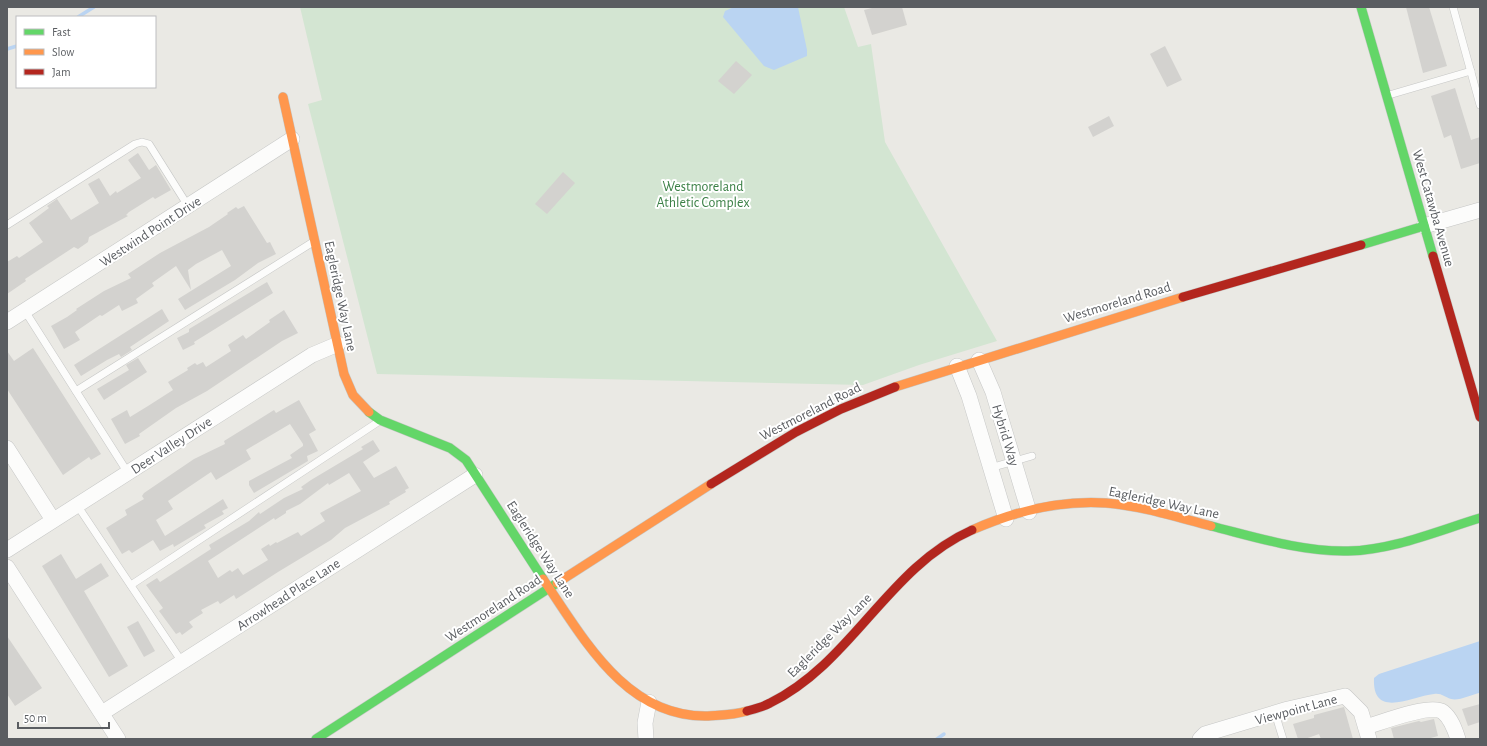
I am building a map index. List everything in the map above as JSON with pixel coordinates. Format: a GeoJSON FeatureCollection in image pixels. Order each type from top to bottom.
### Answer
{"type":"FeatureCollection","features":[{"type":"Feature","properties":{"kind":"street","name":"West Catawba Avenue"},"geometry":{"type":"LineString","coordinates":[[1361,7],[1480,417]]}},
{"type":"Feature","properties":{"kind":"street","name":"Eagleridge Way Lane"},"geometry":{"type":"LineString","coordinates":[[283,97],[348,387],[362,408],[380,420],[457,452],[466,460],[549,589],[608,670],[627,688],[649,702],[688,715],[715,717],[742,714],[768,706],[781,699],[813,674],[916,567],[936,549],[972,529],[1048,507],[1079,503],[1118,504],[1293,546],[1334,551],[1374,548],[1480,518]]}},
{"type":"Feature","properties":{"kind":"street","name":"Westwind Point Drive"},"geometry":{"type":"LineString","coordinates":[[7,322],[292,140]]}},
{"type":"Feature","properties":{"kind":"street"},"geometry":{"type":"LineString","coordinates":[[1424,226],[1480,210]]}},
{"type":"Feature","properties":{"kind":"street","name":"Westmoreland Road"},"geometry":{"type":"LineString","coordinates":[[316,739],[744,462],[796,432],[863,399],[957,366],[1293,263],[1424,226]]}},
{"type":"Feature","properties":{"kind":"street","name":"Deer Valley Drive"},"geometry":{"type":"LineString","coordinates":[[7,550],[312,355],[338,344]]}},
{"type":"Feature","properties":{"kind":"street","name":"Hybrid Way"},"geometry":{"type":"LineString","coordinates":[[979,360],[993,392],[1029,512]]}},
{"type":"Feature","properties":{"kind":"street","name":"Hybrid Way"},"geometry":{"type":"LineString","coordinates":[[957,366],[969,396],[1006,519]]}},
{"type":"Feature","properties":{"kind":"street"},"geometry":{"type":"LineString","coordinates":[[7,448],[53,520]]}},
{"type":"Feature","properties":{"kind":"street","name":"Arrowhead Place Lane"},"geometry":{"type":"LineString","coordinates":[[102,713],[475,475]]}},
{"type":"Feature","properties":{"kind":"street"},"geometry":{"type":"LineString","coordinates":[[7,567],[118,739]]}},
{"type":"Feature","properties":{"kind":"street","name":"Viewpoint Lane"},"geometry":{"type":"LineString","coordinates":[[1200,739],[1205,734],[1275,713],[1345,696],[1361,712],[1367,733]]}},
{"type":"Feature","properties":{"kind":"street"},"geometry":{"type":"LineString","coordinates":[[646,739],[646,723],[649,702]]}},
{"type":"Feature","properties":{"kind":"street"},"geometry":{"type":"LineString","coordinates":[[1367,733],[1420,711],[1436,709],[1442,712],[1450,720],[1458,739]]}},
{"type":"Feature","properties":{"kind":"lane"},"geometry":{"type":"LineString","coordinates":[[1453,7],[1472,71],[1480,105]]}},
{"type":"Feature","properties":{"kind":"lane"},"geometry":{"type":"LineString","coordinates":[[1387,96],[1472,71]]}},
{"type":"Feature","properties":{"kind":"lane"},"geometry":{"type":"LineString","coordinates":[[7,225],[135,144],[142,142],[149,144],[188,206]]}},
{"type":"Feature","properties":{"kind":"lane"},"geometry":{"type":"LineString","coordinates":[[76,391],[315,241]]}},
{"type":"Feature","properties":{"kind":"lane"},"geometry":{"type":"LineString","coordinates":[[25,311],[128,472]]}},
{"type":"Feature","properties":{"kind":"lane"},"geometry":{"type":"LineString","coordinates":[[131,585],[380,420]]}},
{"type":"Feature","properties":{"kind":"lane"},"geometry":{"type":"LineString","coordinates":[[990,468],[1013,460],[1032,456]]}},
{"type":"Feature","properties":{"kind":"lane"},"geometry":{"type":"LineString","coordinates":[[77,505],[182,662]]}},
{"type":"Feature","properties":{"kind":"lane"},"geometry":{"type":"LineString","coordinates":[[1275,713],[1283,739]]}},
{"type":"Feature","properties":{"kind":"green space","name":"Westmoreland Athletic Complex"},"geometry":{"type":"Polygon","coordinates":[[[300,7],[844,7],[858,47],[871,44],[885,142],[997,341],[919,365],[863,385],[377,374],[308,104],[322,100],[300,7]]]}},
{"type":"Feature","properties":{"kind":"water"},"geometry":{"type":"Polygon","coordinates":[[[734,7],[798,7],[807,56],[774,70],[764,66],[723,17],[725,11],[734,7]]]}},
{"type":"Feature","properties":{"kind":"water"},"geometry":{"type":"Polygon","coordinates":[[[1480,641],[1479,693],[1461,699],[1454,699],[1439,694],[1434,694],[1405,701],[1386,702],[1379,698],[1375,691],[1374,678],[1379,674],[1480,641]]]}},
{"type":"Feature","properties":{"kind":"building"},"geometry":{"type":"Polygon","coordinates":[[[876,7],[902,7],[907,25],[872,35],[864,10],[876,7]]]}},
{"type":"Feature","properties":{"kind":"building"},"geometry":{"type":"Polygon","coordinates":[[[1406,7],[1429,7],[1447,66],[1423,73],[1406,7]]]}},
{"type":"Feature","properties":{"kind":"building"},"geometry":{"type":"Polygon","coordinates":[[[1165,46],[1182,80],[1167,87],[1150,54],[1165,46]]]}},
{"type":"Feature","properties":{"kind":"building"},"geometry":{"type":"Polygon","coordinates":[[[736,61],[752,75],[734,94],[718,81],[736,61]]]}},
{"type":"Feature","properties":{"kind":"building"},"geometry":{"type":"Polygon","coordinates":[[[1455,88],[1471,140],[1480,137],[1480,163],[1461,169],[1451,135],[1444,138],[1431,96],[1455,88]]]}},
{"type":"Feature","properties":{"kind":"building"},"geometry":{"type":"Polygon","coordinates":[[[1109,116],[1114,126],[1093,137],[1088,127],[1109,116]]]}},
{"type":"Feature","properties":{"kind":"building"},"geometry":{"type":"Polygon","coordinates":[[[138,153],[149,170],[156,165],[171,190],[155,199],[153,197],[129,212],[126,215],[128,216],[89,237],[88,242],[78,249],[74,247],[25,279],[26,281],[7,294],[7,262],[17,256],[19,258],[43,242],[29,223],[49,208],[47,206],[57,199],[71,220],[99,203],[88,184],[99,178],[110,196],[116,191],[117,193],[141,178],[128,160],[138,153]]]}},
{"type":"Feature","properties":{"kind":"building"},"geometry":{"type":"Polygon","coordinates":[[[563,172],[575,183],[547,214],[535,204],[563,172]]]}},
{"type":"Feature","properties":{"kind":"building"},"geometry":{"type":"Polygon","coordinates":[[[244,206],[267,243],[270,242],[276,254],[258,263],[235,280],[185,310],[178,299],[231,266],[222,250],[196,264],[188,270],[191,290],[176,266],[152,283],[154,286],[136,299],[138,303],[122,311],[119,305],[102,316],[100,315],[75,332],[80,340],[64,349],[51,326],[67,317],[77,310],[76,309],[104,291],[131,278],[128,274],[160,253],[209,227],[236,207],[238,209],[244,206]]]}},
{"type":"Feature","properties":{"kind":"building"},"geometry":{"type":"Polygon","coordinates":[[[267,282],[273,293],[194,342],[195,344],[183,350],[177,338],[189,332],[189,329],[267,282]]]}},
{"type":"Feature","properties":{"kind":"building"},"geometry":{"type":"Polygon","coordinates":[[[162,309],[169,321],[130,347],[132,350],[121,357],[119,354],[81,376],[74,365],[162,309]]]}},
{"type":"Feature","properties":{"kind":"building"},"geometry":{"type":"Polygon","coordinates":[[[284,310],[298,333],[282,341],[207,391],[176,408],[139,434],[140,436],[125,444],[111,419],[127,410],[130,417],[148,406],[173,390],[168,382],[188,370],[187,368],[195,363],[197,365],[203,362],[206,367],[231,351],[228,345],[243,335],[246,339],[284,310]]]}},
{"type":"Feature","properties":{"kind":"building"},"geometry":{"type":"Polygon","coordinates":[[[33,348],[101,454],[91,460],[89,457],[63,475],[7,389],[7,351],[14,361],[33,348]]]}},
{"type":"Feature","properties":{"kind":"building"},"geometry":{"type":"Polygon","coordinates":[[[138,358],[147,372],[104,400],[97,389],[129,370],[126,365],[138,358]]]}},
{"type":"Feature","properties":{"kind":"building"},"geometry":{"type":"Polygon","coordinates":[[[299,400],[316,430],[309,434],[318,451],[307,456],[308,461],[254,493],[249,485],[249,481],[292,458],[290,455],[303,446],[290,424],[246,450],[251,459],[216,480],[211,472],[168,501],[173,509],[156,520],[165,536],[223,499],[228,508],[222,511],[224,514],[204,525],[206,528],[174,547],[173,544],[160,551],[153,540],[132,553],[129,550],[122,554],[106,528],[127,515],[125,510],[144,499],[142,496],[144,493],[194,459],[225,444],[224,441],[274,410],[276,413],[299,400]]]}},
{"type":"Feature","properties":{"kind":"building"},"geometry":{"type":"Polygon","coordinates":[[[373,440],[380,451],[363,462],[374,478],[396,466],[409,488],[405,490],[406,492],[389,502],[390,504],[345,528],[331,540],[236,599],[234,595],[220,604],[218,601],[201,610],[203,613],[189,622],[193,627],[182,635],[180,632],[176,634],[159,611],[163,608],[146,585],[157,578],[160,582],[211,549],[209,545],[249,521],[259,512],[260,514],[284,498],[303,489],[301,487],[311,480],[363,449],[361,447],[373,440]],[[349,473],[329,485],[328,483],[300,504],[286,511],[286,513],[275,520],[274,518],[208,561],[218,578],[230,570],[232,572],[238,568],[243,575],[268,560],[261,549],[269,544],[270,546],[276,542],[277,543],[298,532],[301,536],[325,521],[320,513],[361,491],[349,473]]]}},
{"type":"Feature","properties":{"kind":"building"},"geometry":{"type":"Polygon","coordinates":[[[61,554],[76,579],[101,563],[109,576],[84,591],[128,666],[109,677],[42,566],[61,554]]]}},
{"type":"Feature","properties":{"kind":"building"},"geometry":{"type":"Polygon","coordinates":[[[138,621],[155,651],[144,657],[127,627],[138,621]]]}},
{"type":"Feature","properties":{"kind":"building"},"geometry":{"type":"Polygon","coordinates":[[[7,636],[42,688],[15,706],[7,694],[7,636]]]}},
{"type":"Feature","properties":{"kind":"building"},"geometry":{"type":"Polygon","coordinates":[[[1480,704],[1480,722],[1468,726],[1462,709],[1480,704]]]}},
{"type":"Feature","properties":{"kind":"building"},"geometry":{"type":"Polygon","coordinates":[[[1344,707],[1353,739],[1321,739],[1319,734],[1305,739],[1298,739],[1293,724],[1314,718],[1314,715],[1344,707]]]}},
{"type":"Feature","properties":{"kind":"building"},"geometry":{"type":"Polygon","coordinates":[[[1434,719],[1438,736],[1427,739],[1394,739],[1391,728],[1434,719]]]}},
{"type":"Feature","properties":{"kind":"waterway"},"geometry":{"type":"LineString","coordinates":[[80,16],[94,7]]}},
{"type":"Feature","properties":{"kind":"waterway"},"geometry":{"type":"LineString","coordinates":[[7,49],[16,46]]}},
{"type":"Feature","properties":{"kind":"waterway"},"geometry":{"type":"LineString","coordinates":[[937,739],[944,734]]}},
{"type":"Feature","properties":{"kind":"traffic: fast"},"geometry":{"type":"LineString","coordinates":[[1361,7],[1433,256]]}},
{"type":"Feature","properties":{"kind":"traffic: fast"},"geometry":{"type":"LineString","coordinates":[[1361,245],[1424,226]]}},
{"type":"Feature","properties":{"kind":"traffic: fast"},"geometry":{"type":"LineString","coordinates":[[369,412],[380,420],[450,448],[466,460],[543,579]]}},
{"type":"Feature","properties":{"kind":"traffic: fast"},"geometry":{"type":"LineString","coordinates":[[1211,526],[1296,546],[1331,551],[1348,551],[1365,550],[1398,544],[1480,518]]}},
{"type":"Feature","properties":{"kind":"traffic: fast"},"geometry":{"type":"LineString","coordinates":[[316,739],[557,583]]}},
{"type":"Feature","properties":{"kind":"traffic: slow"},"geometry":{"type":"LineString","coordinates":[[283,97],[344,374],[353,395],[369,412]]}},
{"type":"Feature","properties":{"kind":"traffic: slow"},"geometry":{"type":"LineString","coordinates":[[895,387],[1183,297]]}},
{"type":"Feature","properties":{"kind":"traffic: slow"},"geometry":{"type":"LineString","coordinates":[[557,583],[711,484]]}},
{"type":"Feature","properties":{"kind":"traffic: slow"},"geometry":{"type":"LineString","coordinates":[[972,530],[1021,513],[1055,505],[1072,503],[1119,504],[1159,512],[1211,526]]}},
{"type":"Feature","properties":{"kind":"traffic: slow"},"geometry":{"type":"LineString","coordinates":[[543,579],[575,626],[610,671],[631,689],[653,704],[679,713],[708,716],[747,711]]}},
{"type":"Feature","properties":{"kind":"traffic: jam"},"geometry":{"type":"LineString","coordinates":[[1183,297],[1361,245]]}},
{"type":"Feature","properties":{"kind":"traffic: jam"},"geometry":{"type":"LineString","coordinates":[[1433,256],[1480,417]]}},
{"type":"Feature","properties":{"kind":"traffic: jam"},"geometry":{"type":"LineString","coordinates":[[711,484],[796,432],[841,409],[895,387]]}},
{"type":"Feature","properties":{"kind":"traffic: jam"},"geometry":{"type":"LineString","coordinates":[[747,711],[759,708],[799,686],[848,640],[893,590],[917,567],[943,546],[972,530]]}}]}
